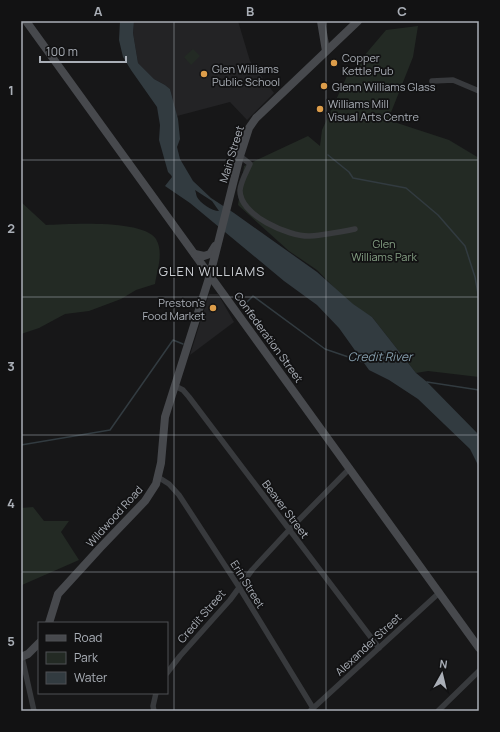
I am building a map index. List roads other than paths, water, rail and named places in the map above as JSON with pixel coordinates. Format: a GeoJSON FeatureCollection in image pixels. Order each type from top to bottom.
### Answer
{"type":"FeatureCollection","features":[{"type":"Feature","properties":{"kind":"main road","name":"Confederation Street"},"geometry":{"type":"LineString","coordinates":[[26,21],[479,648]]}},
{"type":"Feature","properties":{"kind":"main road"},"geometry":{"type":"LineString","coordinates":[[321,21],[326,51]]}},
{"type":"Feature","properties":{"kind":"main road","name":"Main Street"},"geometry":{"type":"LineString","coordinates":[[210,275],[240,156],[249,128],[256,118],[358,21]]}},
{"type":"Feature","properties":{"kind":"main road"},"geometry":{"type":"LineString","coordinates":[[195,254],[204,256],[210,254],[220,236]]}},
{"type":"Feature","properties":{"kind":"main road","name":"Wildwood Road"},"geometry":{"type":"LineString","coordinates":[[49,622],[58,594],[151,494],[158,477],[161,463],[165,417],[210,275]]}},
{"type":"Feature","properties":{"kind":"main road"},"geometry":{"type":"LineString","coordinates":[[21,657],[28,654],[38,645]]}},
{"type":"Feature","properties":{"kind":"street"},"geometry":{"type":"LineString","coordinates":[[432,81],[453,80],[479,91]]}},
{"type":"Feature","properties":{"kind":"street"},"geometry":{"type":"LineString","coordinates":[[240,156],[250,164],[243,180],[240,192],[248,209],[263,221],[294,235],[309,236],[355,230]]}},
{"type":"Feature","properties":{"kind":"street","name":"Beaver Street"},"geometry":{"type":"LineString","coordinates":[[175,386],[183,390],[378,648]]}},
{"type":"Feature","properties":{"kind":"street","name":"Credit Street"},"geometry":{"type":"LineString","coordinates":[[168,672],[230,600],[252,570],[350,468]]}},
{"type":"Feature","properties":{"kind":"street","name":"Erin Street"},"geometry":{"type":"LineString","coordinates":[[158,477],[169,484],[179,495],[239,587],[311,709]]}},
{"type":"Feature","properties":{"kind":"street","name":"Alexander Street"},"geometry":{"type":"LineString","coordinates":[[311,709],[440,592]]}},
{"type":"Feature","properties":{"kind":"street"},"geometry":{"type":"LineString","coordinates":[[21,657],[34,711]]}},
{"type":"Feature","properties":{"kind":"street"},"geometry":{"type":"LineString","coordinates":[[438,711],[479,671]]}},
{"type":"Feature","properties":{"kind":"street"},"geometry":{"type":"LineString","coordinates":[[154,711],[153,706],[156,694]]}},
{"type":"Feature","properties":{"kind":"water","name":"Credit River"},"geometry":{"type":"Polygon","coordinates":[[[120,21],[134,21],[133,33],[138,63],[154,79],[170,89],[178,119],[180,139],[177,147],[180,159],[193,181],[211,198],[317,272],[353,304],[372,317],[416,373],[427,382],[479,435],[479,467],[470,449],[418,399],[389,380],[369,370],[339,328],[317,305],[284,281],[190,203],[165,186],[172,177],[168,172],[159,140],[160,125],[157,107],[123,57],[119,40],[120,21]],[[195,190],[197,197],[201,202],[216,211],[219,211],[212,201],[195,190]]]}},
{"type":"Feature","properties":{"kind":"waterway"},"geometry":{"type":"LineString","coordinates":[[328,155],[349,172],[353,178],[406,188],[438,215],[465,246],[475,277],[479,299]]}},
{"type":"Feature","properties":{"kind":"waterway"},"geometry":{"type":"LineString","coordinates":[[245,304],[253,296],[325,349],[363,362]]}},
{"type":"Feature","properties":{"kind":"waterway"},"geometry":{"type":"LineString","coordinates":[[21,445],[110,430],[173,340],[183,344]]}},
{"type":"Feature","properties":{"kind":"waterway"},"geometry":{"type":"LineString","coordinates":[[427,382],[479,390]]}},
{"type":"Feature","properties":{"kind":"place","name":"Copper Kettle Pub"},"geometry":{"type":"Point","coordinates":[334,63]}},
{"type":"Feature","properties":{"kind":"place","name":"Glen Williams Public School"},"geometry":{"type":"Point","coordinates":[204,74]}},
{"type":"Feature","properties":{"kind":"place","name":"Glenn Williams Glass"},"geometry":{"type":"Point","coordinates":[324,86]}},
{"type":"Feature","properties":{"kind":"place","name":"Williams Mill Visual Arts Centre"},"geometry":{"type":"Point","coordinates":[320,109]}},
{"type":"Feature","properties":{"kind":"place","name":"Preston's Food Market"},"geometry":{"type":"Point","coordinates":[213,308]}},
{"type":"Feature","properties":{"kind":"district","name":"GLEN WILLIAMS"},"geometry":{"type":"Point","coordinates":[212,271]}},
{"type":"Feature","properties":{"kind":"park label","name":"Glen Williams Park"},"geometry":{"type":"Point","coordinates":[384,249]}}]}
